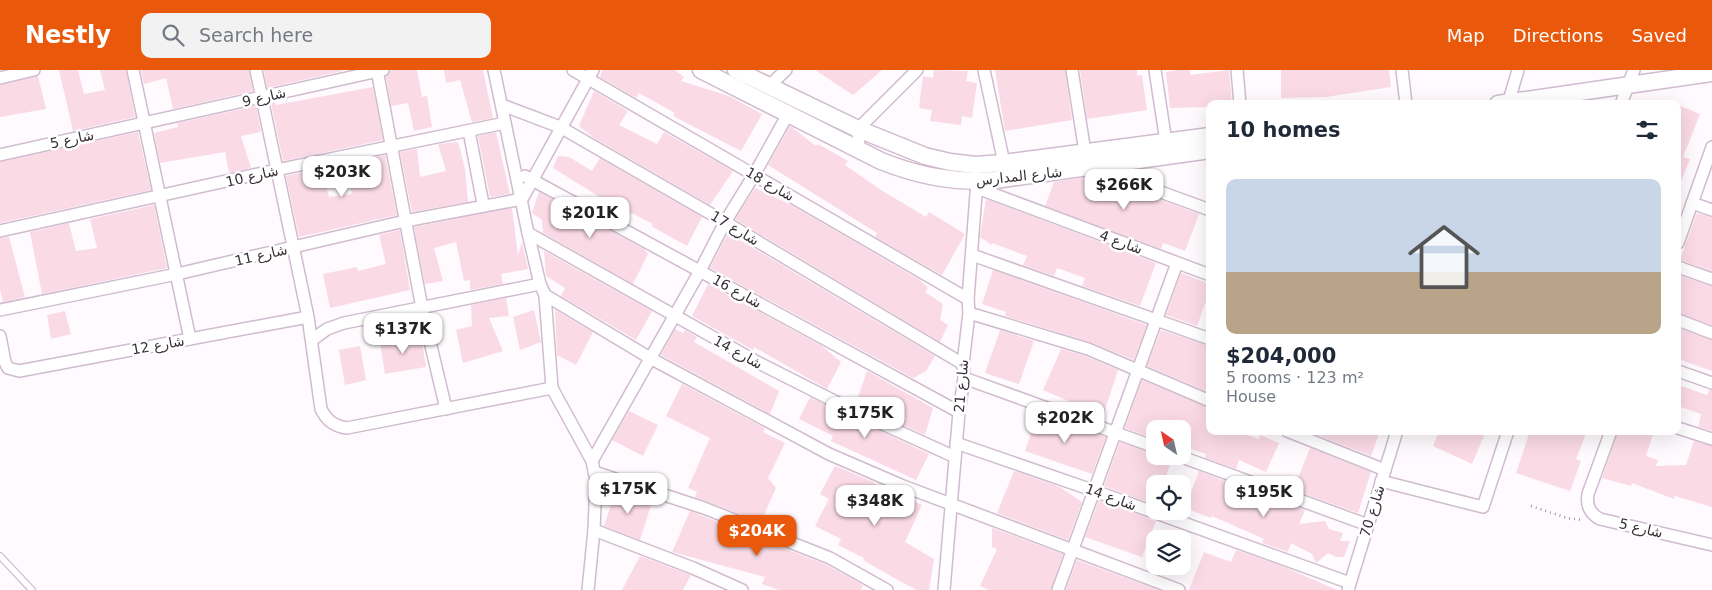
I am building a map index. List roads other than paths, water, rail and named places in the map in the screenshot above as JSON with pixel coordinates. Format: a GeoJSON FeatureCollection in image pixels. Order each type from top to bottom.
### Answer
{"type":"FeatureCollection","features":[{"type":"Feature","properties":{"kind":"street"},"geometry":{"type":"LineString","coordinates":[[0,78],[34,70]]}},
{"type":"Feature","properties":{"kind":"street"},"geometry":{"type":"LineString","coordinates":[[133,70],[190,339]]}},
{"type":"Feature","properties":{"kind":"street"},"geometry":{"type":"LineString","coordinates":[[256,70],[308,317],[322,410],[325,417],[331,423],[347,428],[552,388]]}},
{"type":"Feature","properties":{"kind":"street"},"geometry":{"type":"LineString","coordinates":[[379,70],[422,308],[446,409]]}},
{"type":"Feature","properties":{"kind":"street","name":"شارع 9"},"geometry":{"type":"LineString","coordinates":[[145,124],[379,70]]}},
{"type":"Feature","properties":{"kind":"street"},"geometry":{"type":"LineString","coordinates":[[494,70],[528,233],[540,284],[545,295],[552,388],[593,467],[596,480],[594,530],[588,590]]}},
{"type":"Feature","properties":{"kind":"street","name":"شارع 18"},"geometry":{"type":"LineString","coordinates":[[573,70],[590,74],[754,175],[968,299]]}},
{"type":"Feature","properties":{"kind":"street","name":"شارع المدارس"},"geometry":{"type":"LineString","coordinates":[[701,70],[881,161],[908,172],[977,185],[1166,142],[1206,137]]}},
{"type":"Feature","properties":{"kind":"street","name":"شارع المدارس"},"geometry":{"type":"LineString","coordinates":[[736,70],[858,129],[917,154],[950,162],[975,165],[1088,160],[1206,150]]}},
{"type":"Feature","properties":{"kind":"street"},"geometry":{"type":"LineString","coordinates":[[770,85],[786,70]]}},
{"type":"Feature","properties":{"kind":"street"},"geometry":{"type":"LineString","coordinates":[[859,150],[858,129],[917,70]]}},
{"type":"Feature","properties":{"kind":"street"},"geometry":{"type":"LineString","coordinates":[[984,70],[1004,163]]}},
{"type":"Feature","properties":{"kind":"street"},"geometry":{"type":"LineString","coordinates":[[1072,70],[1088,160],[1206,208]]}},
{"type":"Feature","properties":{"kind":"street"},"geometry":{"type":"LineString","coordinates":[[1155,70],[1166,142]]}},
{"type":"Feature","properties":{"kind":"street"},"geometry":{"type":"LineString","coordinates":[[1237,70],[1240,100]]}},
{"type":"Feature","properties":{"kind":"street"},"geometry":{"type":"LineString","coordinates":[[1402,70],[1406,100]]}},
{"type":"Feature","properties":{"kind":"street"},"geometry":{"type":"LineString","coordinates":[[1506,100],[1518,70]]}},
{"type":"Feature","properties":{"kind":"street"},"geometry":{"type":"LineString","coordinates":[[1520,100],[1631,77],[1712,73]]}},
{"type":"Feature","properties":{"kind":"street"},"geometry":{"type":"LineString","coordinates":[[522,198],[590,74]]}},
{"type":"Feature","properties":{"kind":"street"},"geometry":{"type":"LineString","coordinates":[[1622,100],[1631,77]]}},
{"type":"Feature","properties":{"kind":"street","name":"شارع 17"},"geometry":{"type":"LineString","coordinates":[[502,104],[560,127],[725,222],[963,364]]}},
{"type":"Feature","properties":{"kind":"street"},"geometry":{"type":"LineString","coordinates":[[593,467],[650,358],[700,271],[725,222],[788,114]]}},
{"type":"Feature","properties":{"kind":"street","name":"شارع 10"},"geometry":{"type":"LineString","coordinates":[[0,231],[276,170],[392,148],[505,123]]}},
{"type":"Feature","properties":{"kind":"street","name":"شارع 5"},"geometry":{"type":"LineString","coordinates":[[0,155],[145,124]]}},
{"type":"Feature","properties":{"kind":"street"},"geometry":{"type":"LineString","coordinates":[[469,131],[483,204]]}},
{"type":"Feature","properties":{"kind":"street"},"geometry":{"type":"LineString","coordinates":[[1681,234],[1712,147]]}},
{"type":"Feature","properties":{"kind":"street","name":"شارع 16"},"geometry":{"type":"LineString","coordinates":[[515,170],[959,412]]}},
{"type":"Feature","properties":{"kind":"street","name":"شارع 21"},"geometry":{"type":"LineString","coordinates":[[944,590],[956,443],[964,378],[963,364],[969,313],[968,299],[977,185]]}},
{"type":"Feature","properties":{"kind":"street","name":"شارع 4"},"geometry":{"type":"LineString","coordinates":[[977,185],[1206,274]]}},
{"type":"Feature","properties":{"kind":"street","name":"شارع 11"},"geometry":{"type":"LineString","coordinates":[[0,310],[177,274],[483,204],[522,198]]}},
{"type":"Feature","properties":{"kind":"street"},"geometry":{"type":"LineString","coordinates":[[1692,203],[1712,210]]}},
{"type":"Feature","properties":{"kind":"street","name":"شارع 14"},"geometry":{"type":"LineString","coordinates":[[528,233],[767,368],[955,458]]}},
{"type":"Feature","properties":{"kind":"street"},"geometry":{"type":"LineString","coordinates":[[972,255],[1206,338]]}},
{"type":"Feature","properties":{"kind":"street"},"geometry":{"type":"LineString","coordinates":[[1058,590],[1096,491],[1136,371],[1177,263]]}},
{"type":"Feature","properties":{"kind":"street"},"geometry":{"type":"LineString","coordinates":[[1681,268],[1712,279]]}},
{"type":"Feature","properties":{"kind":"street"},"geometry":{"type":"LineString","coordinates":[[312,340],[327,329],[344,324],[540,284]]}},
{"type":"Feature","properties":{"kind":"street"},"geometry":{"type":"LineString","coordinates":[[545,295],[650,358],[829,454],[903,486],[1179,590]]}},
{"type":"Feature","properties":{"kind":"street"},"geometry":{"type":"LineString","coordinates":[[969,313],[1088,349],[1206,400]]}},
{"type":"Feature","properties":{"kind":"street","name":"شارع 12"},"geometry":{"type":"LineString","coordinates":[[0,336],[8,368],[19,371],[308,317]]}},
{"type":"Feature","properties":{"kind":"street"},"geometry":{"type":"LineString","coordinates":[[1681,321],[1712,332]]}},
{"type":"Feature","properties":{"kind":"street"},"geometry":{"type":"LineString","coordinates":[[1681,372],[1712,383]]}},
{"type":"Feature","properties":{"kind":"street"},"geometry":{"type":"LineString","coordinates":[[964,378],[1146,445]]}},
{"type":"Feature","properties":{"kind":"street"},"geometry":{"type":"LineString","coordinates":[[1681,429],[1712,439]]}},
{"type":"Feature","properties":{"kind":"street"},"geometry":{"type":"LineString","coordinates":[[1296,435],[1383,476],[1483,507],[1507,435]]}},
{"type":"Feature","properties":{"kind":"street","name":"شارع 70"},"geometry":{"type":"LineString","coordinates":[[1349,587],[1396,435]]}},
{"type":"Feature","properties":{"kind":"street","name":"شارع 5"},"geometry":{"type":"LineString","coordinates":[[1610,435],[1588,494],[1587,504],[1596,517],[1712,545]]}},
{"type":"Feature","properties":{"kind":"street","name":"شارع 14"},"geometry":{"type":"LineString","coordinates":[[956,443],[1096,491],[1349,587]]}},
{"type":"Feature","properties":{"kind":"street"},"geometry":{"type":"LineString","coordinates":[[1191,460],[1368,525]]}},
{"type":"Feature","properties":{"kind":"street"},"geometry":{"type":"LineString","coordinates":[[593,467],[704,508],[830,558],[887,590]]}},
{"type":"Feature","properties":{"kind":"street"},"geometry":{"type":"LineString","coordinates":[[594,530],[692,568],[742,590]]}},
{"type":"Feature","properties":{"kind":"lane"},"geometry":{"type":"LineString","coordinates":[[0,556],[32,590]]}}]}
